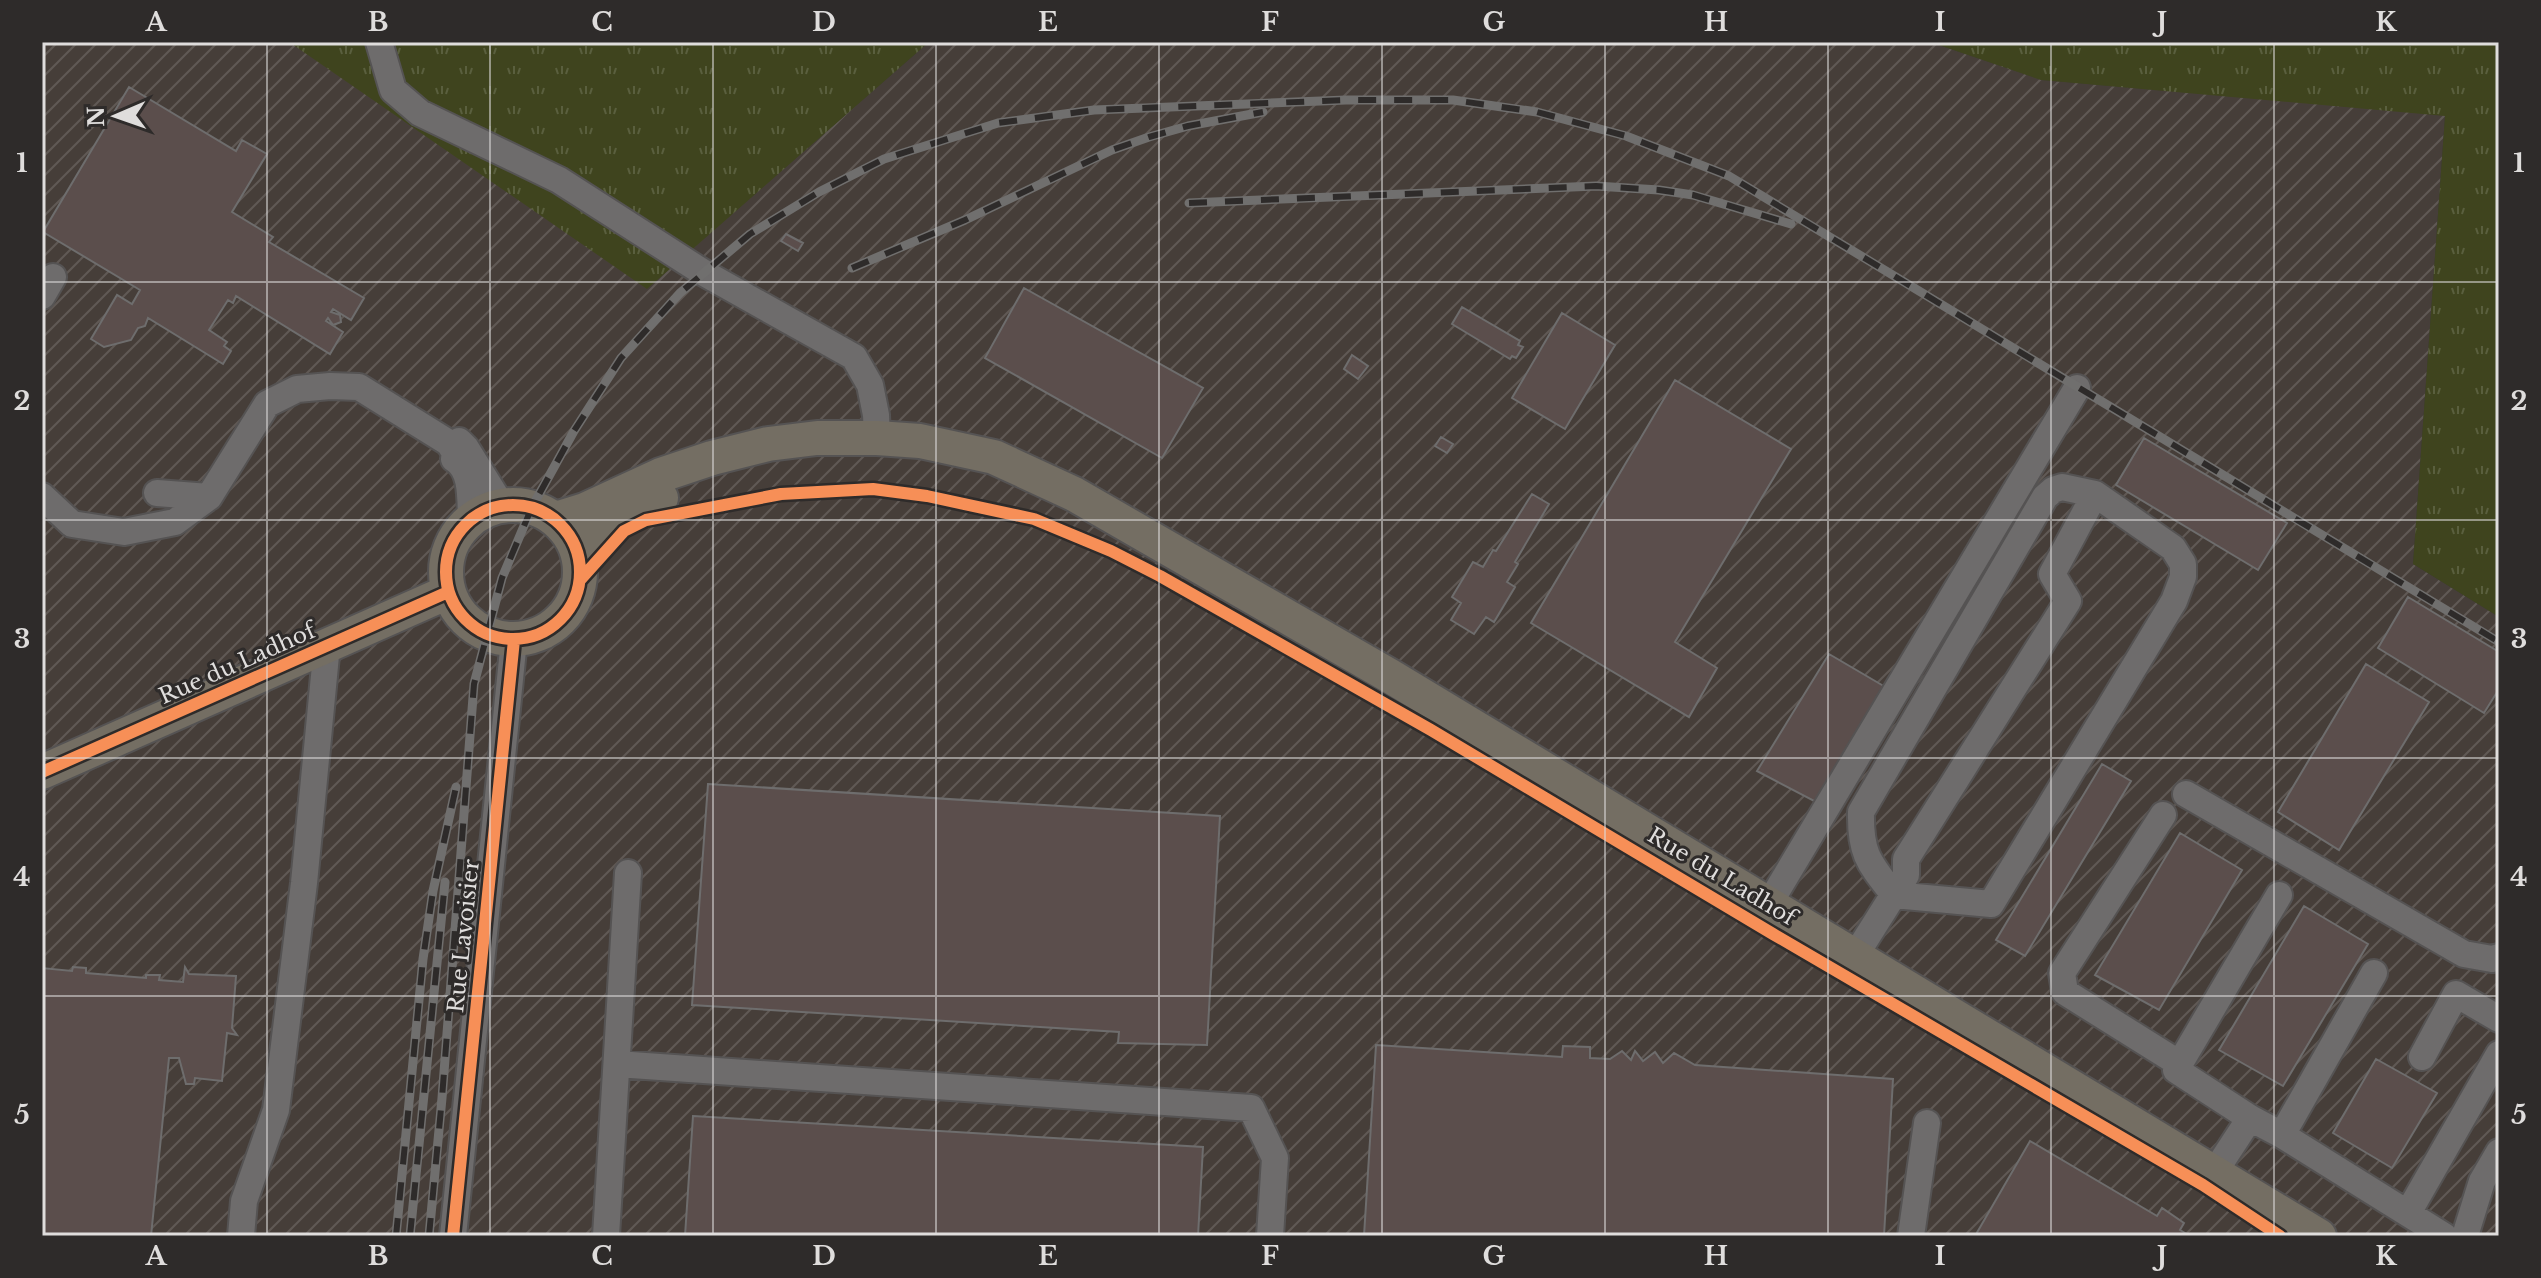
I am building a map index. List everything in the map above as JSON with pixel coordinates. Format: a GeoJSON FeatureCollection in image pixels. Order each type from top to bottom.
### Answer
{"type":"FeatureCollection","features":[{"type":"Feature","properties":{"kind":"main road","name":"Rue du Ladhof"},"geometry":{"type":"LineString","coordinates":[[556,519],[585,510],[661,475],[768,444],[817,438],[877,438],[920,441],[994,457],[1074,494],[1390,676],[2319,1236]]}},
{"type":"Feature","properties":{"kind":"main road","name":"Rue du Ladhof"},"geometry":{"type":"LineString","coordinates":[[578,554],[629,513],[659,498],[715,478],[806,461],[882,458],[990,473],[1066,497],[1122,522]]}},
{"type":"Feature","properties":{"kind":"main road"},"geometry":{"type":"LineString","coordinates":[[511,504],[532,507],[556,519],[570,536],[578,554],[580,580],[571,607],[546,631],[514,640],[486,635],[465,620],[448,592],[446,561],[458,531],[483,511],[511,504]]}},
{"type":"Feature","properties":{"kind":"main road","name":"Rue du Ladhof"},"geometry":{"type":"LineString","coordinates":[[42,772],[448,592]]}},
{"type":"Feature","properties":{"kind":"street"},"geometry":{"type":"LineString","coordinates":[[379,42],[393,90],[420,113],[559,180],[704,273],[854,357],[870,385],[877,438]]}},
{"type":"Feature","properties":{"kind":"street"},"geometry":{"type":"LineString","coordinates":[[330,386],[346,377],[361,376],[438,419],[466,448],[502,506]]}},
{"type":"Feature","properties":{"kind":"street"},"geometry":{"type":"LineString","coordinates":[[42,496],[72,524],[124,532],[175,522],[209,497],[267,404],[297,389],[359,387],[449,443],[469,485],[471,520]]}},
{"type":"Feature","properties":{"kind":"street"},"geometry":{"type":"LineString","coordinates":[[1769,904],[2077,388]]}},
{"type":"Feature","properties":{"kind":"street"},"geometry":{"type":"LineString","coordinates":[[2062,487],[2095,494],[2173,548],[2183,564],[2183,577],[2174,601],[1991,904],[1894,895],[1867,860],[1860,837],[1861,812],[2045,497],[2062,487]]}},
{"type":"Feature","properties":{"kind":"street"},"geometry":{"type":"LineString","coordinates":[[157,493],[209,497]]}},
{"type":"Feature","properties":{"kind":"street"},"geometry":{"type":"LineString","coordinates":[[1855,956],[1906,875],[1906,859],[2068,601],[2052,574],[2095,494]]}},
{"type":"Feature","properties":{"kind":"street","name":"Rue Lavoisier"},"geometry":{"type":"LineString","coordinates":[[453,1236],[514,640]]}},
{"type":"Feature","properties":{"kind":"street"},"geometry":{"type":"LineString","coordinates":[[241,1236],[244,1201],[276,1110],[304,883],[327,645]]}},
{"type":"Feature","properties":{"kind":"street"},"geometry":{"type":"LineString","coordinates":[[2186,794],[2464,954],[2492,959],[2499,957]]}},
{"type":"Feature","properties":{"kind":"street"},"geometry":{"type":"LineString","coordinates":[[2163,815],[2062,973],[2065,992],[2180,1064]]}},
{"type":"Feature","properties":{"kind":"street"},"geometry":{"type":"LineString","coordinates":[[606,1236],[628,873]]}},
{"type":"Feature","properties":{"kind":"street"},"geometry":{"type":"LineString","coordinates":[[2279,895],[2176,1070],[2444,1236]]}},
{"type":"Feature","properties":{"kind":"street"},"geometry":{"type":"LineString","coordinates":[[2282,1135],[2374,973]]}},
{"type":"Feature","properties":{"kind":"street"},"geometry":{"type":"LineString","coordinates":[[2422,1057],[2456,994],[2499,1019]]}},
{"type":"Feature","properties":{"kind":"street"},"geometry":{"type":"LineString","coordinates":[[2408,1213],[2499,1054]]}},
{"type":"Feature","properties":{"kind":"street"},"geometry":{"type":"LineString","coordinates":[[617,1064],[1251,1108],[1275,1158],[1270,1236]]}},
{"type":"Feature","properties":{"kind":"street"},"geometry":{"type":"LineString","coordinates":[[2214,1173],[2250,1118]]}},
{"type":"Feature","properties":{"kind":"street"},"geometry":{"type":"LineString","coordinates":[[1911,1236],[1927,1123]]}},
{"type":"Feature","properties":{"kind":"street"},"geometry":{"type":"LineString","coordinates":[[2465,1236],[2482,1181],[2499,1152]]}},
{"type":"Feature","properties":{"kind":"shaded area"},"geometry":{"type":"Polygon","coordinates":[[[42,42],[289,42],[661,276],[929,42],[1930,42],[2042,80],[2445,115],[2413,564],[2499,617],[2499,1236],[42,1236],[42,42]]]}},
{"type":"Feature","properties":{"kind":"green space"},"geometry":{"type":"Polygon","coordinates":[[[289,42],[929,42],[647,289],[289,42]]]}},
{"type":"Feature","properties":{"kind":"green space"},"geometry":{"type":"Polygon","coordinates":[[[1930,42],[2499,42],[2499,617],[2413,564],[2445,116],[2041,80],[1930,42]]]}},
{"type":"Feature","properties":{"kind":"building"},"geometry":{"type":"Polygon","coordinates":[[[129,87],[236,151],[242,140],[267,154],[232,212],[273,237],[269,242],[364,298],[351,320],[333,309],[331,312],[340,315],[341,322],[333,325],[328,318],[326,321],[343,332],[330,354],[236,296],[233,303],[228,300],[209,330],[227,342],[224,346],[231,351],[223,364],[148,318],[145,326],[138,328],[131,340],[104,347],[91,339],[117,295],[132,304],[140,290],[43,232],[129,87]]]}},
{"type":"Feature","properties":{"kind":"building"},"geometry":{"type":"Polygon","coordinates":[[[786,234],[803,243],[798,251],[781,241],[786,234]]]}},
{"type":"Feature","properties":{"kind":"building"},"geometry":{"type":"Polygon","coordinates":[[[1024,288],[1203,388],[1162,458],[985,358],[1024,288]]]}},
{"type":"Feature","properties":{"kind":"building"},"geometry":{"type":"Polygon","coordinates":[[[1462,307],[1520,341],[1518,345],[1523,347],[1516,358],[1512,356],[1510,359],[1452,324],[1462,307]]]}},
{"type":"Feature","properties":{"kind":"building"},"geometry":{"type":"Polygon","coordinates":[[[1562,313],[1615,345],[1565,429],[1512,398],[1562,313]]]}},
{"type":"Feature","properties":{"kind":"building"},"geometry":{"type":"Polygon","coordinates":[[[1352,355],[1368,366],[1358,379],[1344,369],[1352,355]]]}},
{"type":"Feature","properties":{"kind":"building"},"geometry":{"type":"Polygon","coordinates":[[[1675,380],[1791,449],[1675,642],[1717,668],[1689,717],[1531,623],[1675,380]]]}},
{"type":"Feature","properties":{"kind":"building"},"geometry":{"type":"Polygon","coordinates":[[[1441,437],[1453,444],[1447,453],[1435,446],[1441,437]]]}},
{"type":"Feature","properties":{"kind":"building"},"geometry":{"type":"Polygon","coordinates":[[[2144,438],[2287,523],[2258,570],[2116,485],[2144,438]]]}},
{"type":"Feature","properties":{"kind":"building"},"geometry":{"type":"Polygon","coordinates":[[[1532,494],[1549,504],[1515,562],[1518,564],[1507,582],[1515,587],[1494,622],[1486,617],[1474,634],[1451,620],[1461,603],[1452,597],[1473,562],[1483,567],[1493,550],[1496,551],[1532,494]]]}},
{"type":"Feature","properties":{"kind":"building"},"geometry":{"type":"Polygon","coordinates":[[[2408,597],[2499,652],[2499,689],[2484,713],[2378,648],[2408,597]]]}},
{"type":"Feature","properties":{"kind":"building"},"geometry":{"type":"Polygon","coordinates":[[[1829,654],[1887,688],[1816,802],[1757,771],[1829,654]]]}},
{"type":"Feature","properties":{"kind":"building"},"geometry":{"type":"Polygon","coordinates":[[[2366,664],[2429,702],[2339,850],[2278,812],[2366,664]]]}},
{"type":"Feature","properties":{"kind":"building"},"geometry":{"type":"Polygon","coordinates":[[[2102,764],[2131,781],[2025,956],[1996,940],[2102,764]]]}},
{"type":"Feature","properties":{"kind":"building"},"geometry":{"type":"Polygon","coordinates":[[[708,784],[1220,816],[1207,1045],[1118,1043],[1119,1032],[692,1005],[708,784]]]}},
{"type":"Feature","properties":{"kind":"building"},"geometry":{"type":"Polygon","coordinates":[[[2180,833],[2242,870],[2159,1010],[2095,975],[2180,833]]]}},
{"type":"Feature","properties":{"kind":"building"},"geometry":{"type":"Polygon","coordinates":[[[2304,906],[2368,944],[2283,1086],[2219,1050],[2304,906]]]}},
{"type":"Feature","properties":{"kind":"building"},"geometry":{"type":"Polygon","coordinates":[[[73,967],[86,968],[86,973],[146,978],[146,975],[160,975],[159,980],[183,982],[185,967],[189,974],[236,976],[232,1028],[237,1035],[227,1033],[222,1081],[195,1078],[194,1084],[186,1084],[179,1058],[169,1058],[151,1236],[42,1236],[42,968],[72,971],[73,967]]]}},
{"type":"Feature","properties":{"kind":"building"},"geometry":{"type":"Polygon","coordinates":[[[1376,1045],[1562,1057],[1563,1046],[1590,1047],[1590,1058],[1610,1059],[1622,1051],[1631,1060],[1635,1051],[1643,1061],[1655,1052],[1663,1063],[1674,1053],[1695,1065],[1893,1079],[1884,1236],[1364,1236],[1376,1045]]]}},
{"type":"Feature","properties":{"kind":"building"},"geometry":{"type":"Polygon","coordinates":[[[2376,1059],[2437,1093],[2392,1168],[2333,1133],[2376,1059]]]}},
{"type":"Feature","properties":{"kind":"building"},"geometry":{"type":"Polygon","coordinates":[[[693,1116],[1203,1147],[1198,1236],[685,1236],[693,1116]]]}},
{"type":"Feature","properties":{"kind":"building"},"geometry":{"type":"Polygon","coordinates":[[[2030,1141],[2157,1216],[2162,1208],[2184,1223],[2180,1230],[2190,1236],[1975,1236],[2030,1141]]]}},
{"type":"Feature","properties":{"kind":"railway"},"geometry":{"type":"LineString","coordinates":[[429,1236],[474,684],[502,578],[532,507],[574,431],[621,358],[680,293],[750,234],[819,192],[884,159],[998,123],[1094,110],[1346,100],[1453,100],[1537,112],[1626,136],[1729,176],[2499,642]]}},
{"type":"Feature","properties":{"kind":"railway"},"geometry":{"type":"LineString","coordinates":[[852,268],[965,220],[1112,150],[1188,126],[1263,112]]}},
{"type":"Feature","properties":{"kind":"railway"},"geometry":{"type":"LineString","coordinates":[[1189,203],[1596,186],[1693,195],[1791,224]]}},
{"type":"Feature","properties":{"kind":"railway"},"geometry":{"type":"LineString","coordinates":[[396,1236],[423,959],[433,891],[456,787]]}},
{"type":"Feature","properties":{"kind":"railway"},"geometry":{"type":"LineString","coordinates":[[410,1236],[445,882]]}},
{"type":"Feature","properties":{"kind":"cycle path"},"geometry":{"type":"LineString","coordinates":[[580,580],[624,531],[646,520],[781,494],[873,489],[927,496],[1034,519],[1111,551],[1160,576],[1431,730],[2203,1185],[2280,1236]]}},
{"type":"Feature","properties":{"kind":"cycle path"},"geometry":{"type":"LineString","coordinates":[[513,505],[539,510],[560,525],[575,546],[580,572],[575,598],[560,619],[539,634],[513,639],[487,634],[466,619],[451,598],[446,572],[451,546],[466,525],[487,510],[513,505]]}},
{"type":"Feature","properties":{"kind":"cycle path"},"geometry":{"type":"LineString","coordinates":[[42,772],[448,592]]}},
{"type":"Feature","properties":{"kind":"cycle path"},"geometry":{"type":"LineString","coordinates":[[453,1236],[514,640]]}}]}
